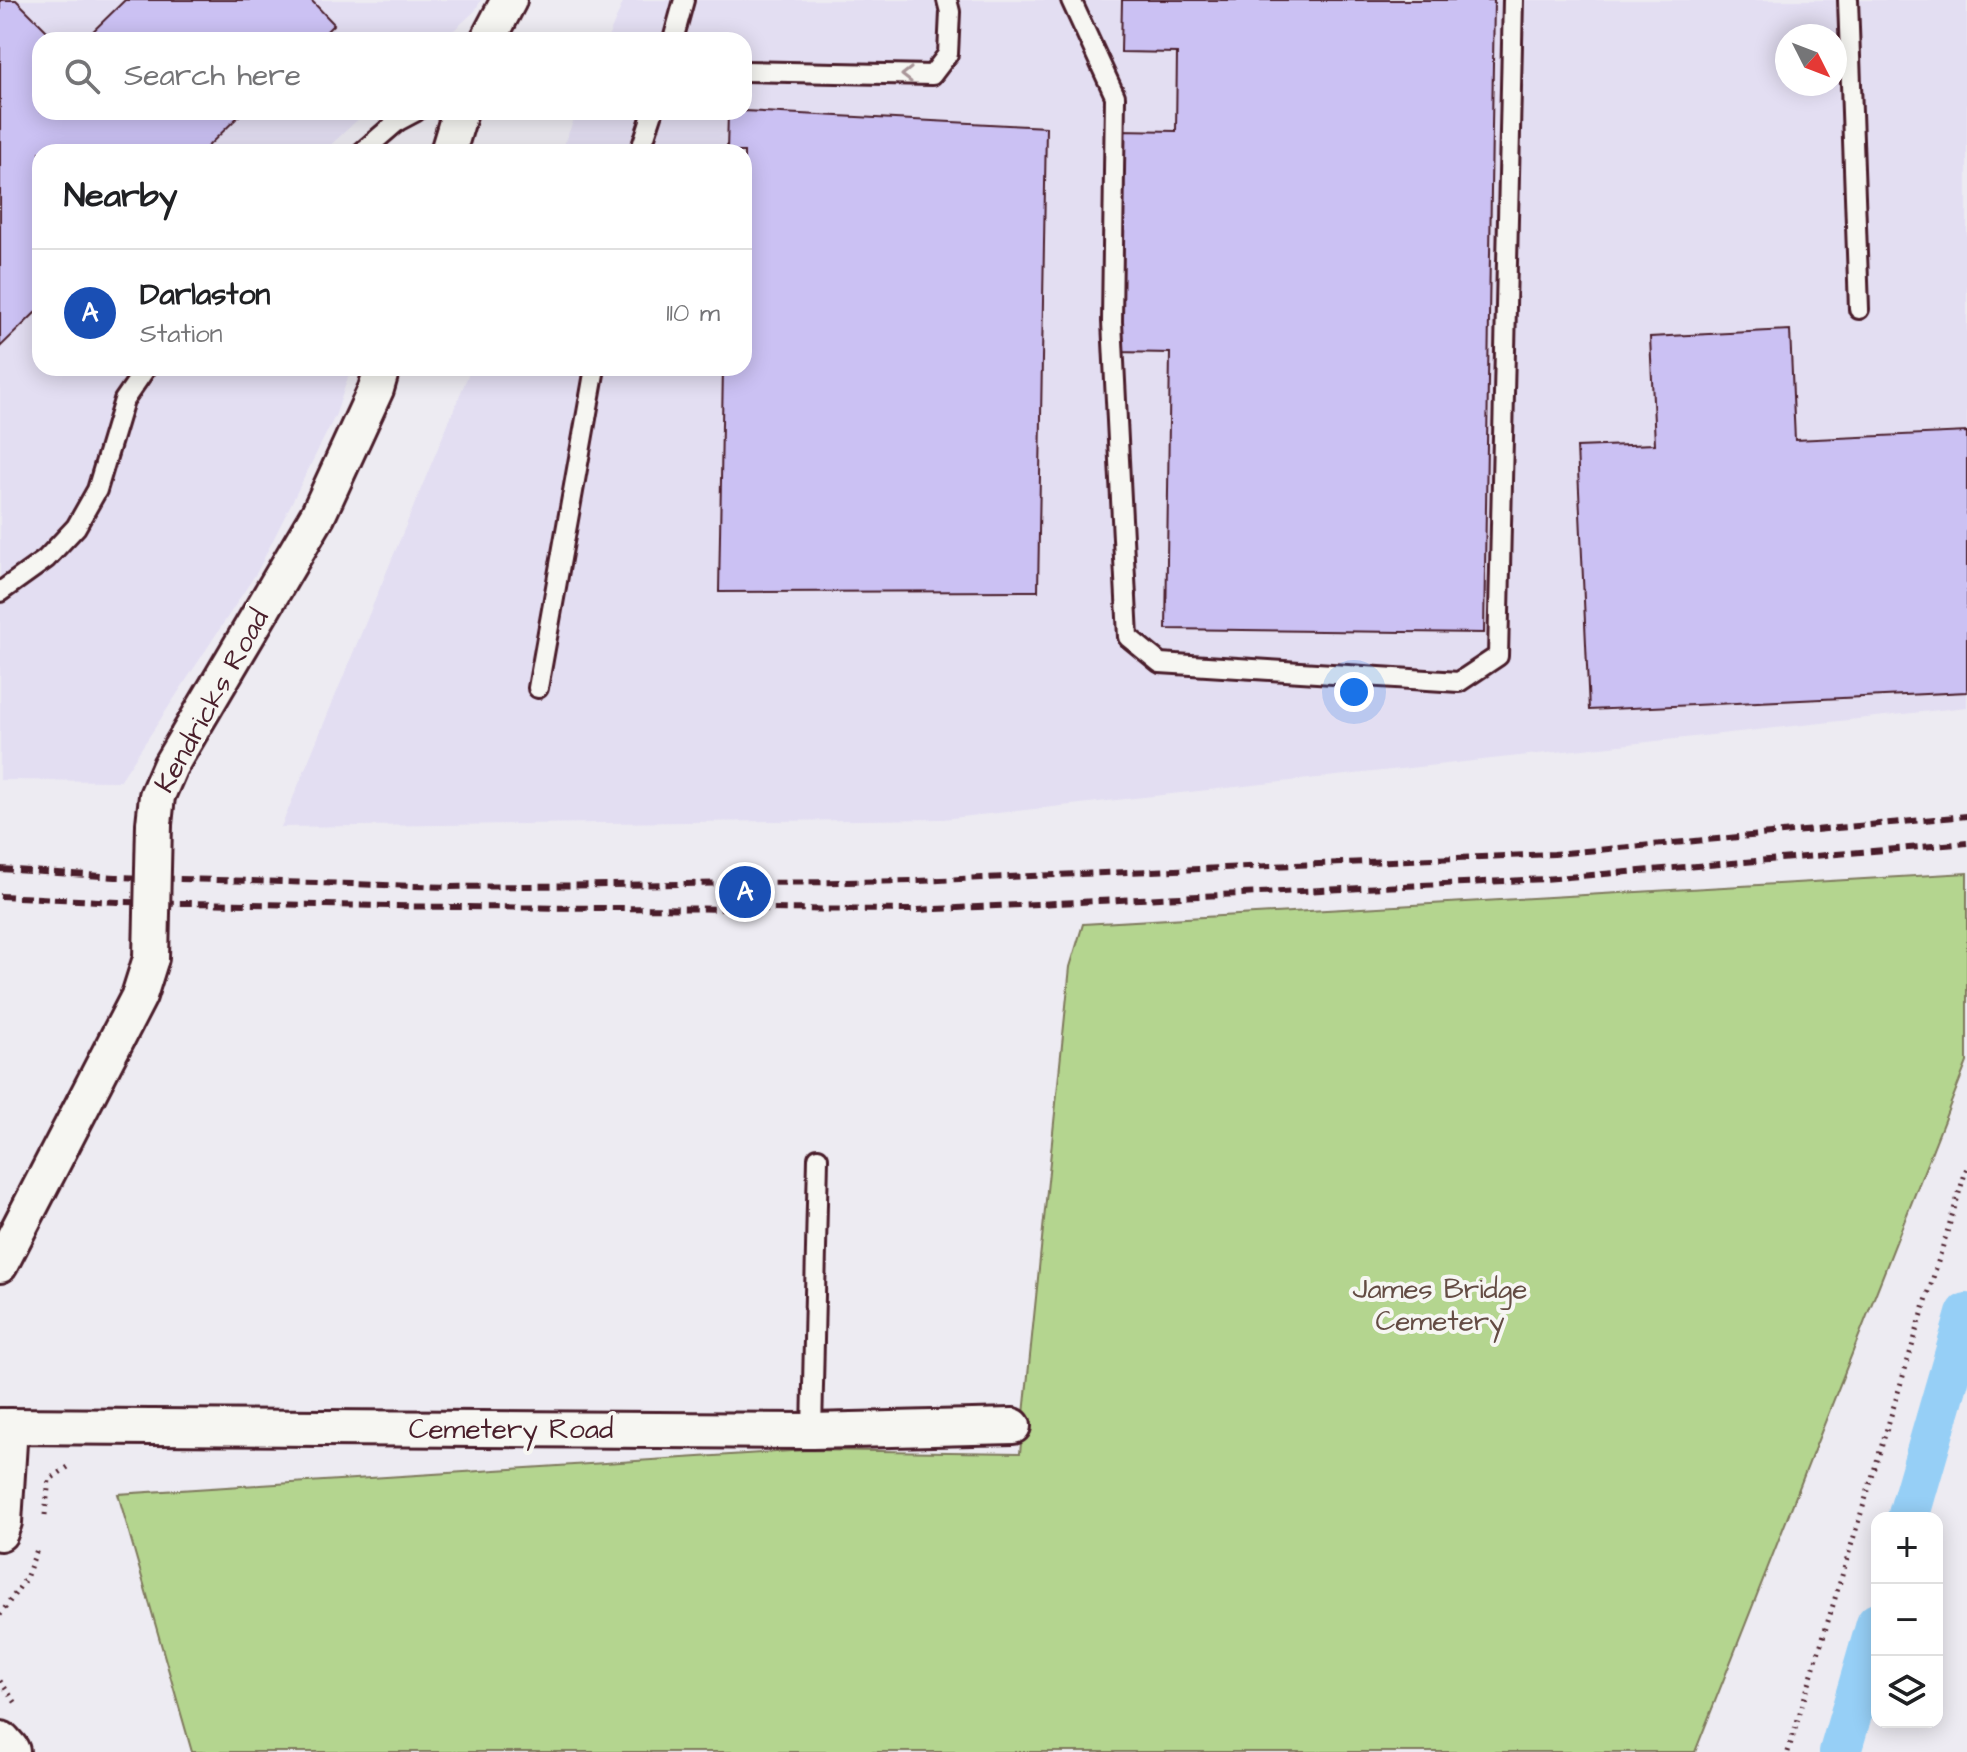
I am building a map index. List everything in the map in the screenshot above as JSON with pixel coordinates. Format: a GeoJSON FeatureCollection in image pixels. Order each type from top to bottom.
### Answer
{"type":"FeatureCollection","features":[{"type":"Feature","properties":{"kind":"street"},"geometry":{"type":"LineString","coordinates":[[492,32],[509,0]]}},
{"type":"Feature","properties":{"kind":"street"},"geometry":{"type":"LineString","coordinates":[[450,144],[458,120]]}},
{"type":"Feature","properties":{"kind":"street","name":"Kendricks Road"},"geometry":{"type":"LineString","coordinates":[[0,1265],[139,996],[151,958],[157,796],[170,766],[318,515],[380,376]]}},
{"type":"Feature","properties":{"kind":"street","name":"Cemetery Road"},"geometry":{"type":"LineString","coordinates":[[0,1533],[4,1522],[5,1426],[812,1431],[1013,1426]]}},
{"type":"Feature","properties":{"kind":"street"},"geometry":{"type":"LineString","coordinates":[[0,1744],[7,1752]]}},
{"type":"Feature","properties":{"kind":"lane"},"geometry":{"type":"LineString","coordinates":[[675,32],[684,0]]}},
{"type":"Feature","properties":{"kind":"lane"},"geometry":{"type":"LineString","coordinates":[[752,71],[932,75],[948,54],[950,12],[947,0]]}},
{"type":"Feature","properties":{"kind":"lane"},"geometry":{"type":"LineString","coordinates":[[1071,0],[1115,96],[1112,322],[1128,637],[1160,663],[1459,682],[1498,656],[1513,0]]}},
{"type":"Feature","properties":{"kind":"lane"},"geometry":{"type":"LineString","coordinates":[[1848,0],[1859,309]]}},
{"type":"Feature","properties":{"kind":"lane"},"geometry":{"type":"LineString","coordinates":[[371,144],[400,120]]}},
{"type":"Feature","properties":{"kind":"lane"},"geometry":{"type":"LineString","coordinates":[[643,144],[650,120]]}},
{"type":"Feature","properties":{"kind":"lane"},"geometry":{"type":"LineString","coordinates":[[0,592],[46,559],[76,527],[97,490],[124,400],[140,376]]}},
{"type":"Feature","properties":{"kind":"lane"},"geometry":{"type":"LineString","coordinates":[[538,688],[594,376]]}},
{"type":"Feature","properties":{"kind":"lane"},"geometry":{"type":"LineString","coordinates":[[812,1431],[818,1158]]}},
{"type":"Feature","properties":{"kind":"path"},"geometry":{"type":"LineString","coordinates":[[1788,1752],[1967,1167]]}},
{"type":"Feature","properties":{"kind":"path"},"geometry":{"type":"LineString","coordinates":[[45,1520],[49,1480],[82,1459],[112,1426]]}},
{"type":"Feature","properties":{"kind":"path"},"geometry":{"type":"LineString","coordinates":[[0,1615],[26,1578],[39,1544]]}},
{"type":"Feature","properties":{"kind":"shaded area"},"geometry":{"type":"Polygon","coordinates":[[[0,0],[481,0],[475,11],[452,32],[32,32],[32,120],[357,120],[332,144],[32,144],[32,376],[348,376],[336,414],[257,572],[120,781],[0,780],[0,0]]]}},
{"type":"Feature","properties":{"kind":"shaded area"},"geometry":{"type":"Polygon","coordinates":[[[624,0],[1967,0],[1967,707],[943,819],[281,827],[468,376],[752,376],[752,144],[564,144],[574,120],[752,120],[752,32],[610,32],[624,0]]]}},
{"type":"Feature","properties":{"kind":"green space","name":"James Bridge Cemetery"},"geometry":{"type":"Polygon","coordinates":[[[1967,873],[1967,1062],[1695,1752],[192,1752],[118,1494],[807,1450],[1020,1453],[1070,967],[1083,924],[1967,873]]]}},
{"type":"Feature","properties":{"kind":"building"},"geometry":{"type":"Polygon","coordinates":[[[0,0],[16,0],[48,32],[32,32],[32,120],[235,120],[210,144],[32,144],[32,316],[0,347],[0,0]]]}},
{"type":"Feature","properties":{"kind":"building"},"geometry":{"type":"Polygon","coordinates":[[[125,0],[311,0],[334,24],[326,32],[92,32],[125,0]]]}},
{"type":"Feature","properties":{"kind":"building"},"geometry":{"type":"Polygon","coordinates":[[[1122,0],[1494,0],[1484,633],[1166,629],[1170,353],[1116,352],[1120,130],[1176,131],[1177,53],[1121,52],[1122,0]]]}},
{"type":"Feature","properties":{"kind":"building"},"geometry":{"type":"Polygon","coordinates":[[[752,111],[1046,127],[1038,591],[719,592],[723,376],[752,376],[752,144],[727,144],[728,120],[752,120],[752,111]]]}},
{"type":"Feature","properties":{"kind":"building"},"geometry":{"type":"Polygon","coordinates":[[[1790,330],[1795,440],[1967,432],[1967,692],[1589,710],[1577,447],[1655,444],[1650,337],[1790,330]]]}},
{"type":"Feature","properties":{"kind":"waterway"},"geometry":{"type":"LineString","coordinates":[[1910,1512],[1967,1314]]}},
{"type":"Feature","properties":{"kind":"waterway"},"geometry":{"type":"LineString","coordinates":[[1840,1752],[1871,1645]]}},
{"type":"Feature","properties":{"kind":"railway"},"geometry":{"type":"LineString","coordinates":[[0,869],[116,877],[451,887],[915,881],[1554,854],[1967,816]]}},
{"type":"Feature","properties":{"kind":"railway"},"geometry":{"type":"LineString","coordinates":[[0,896],[118,902],[916,910],[1545,879],[1967,843]]}},
{"type":"Feature","properties":{"kind":"place","name":"Darlaston"},"geometry":{"type":"Point","coordinates":[745,892]}}]}
